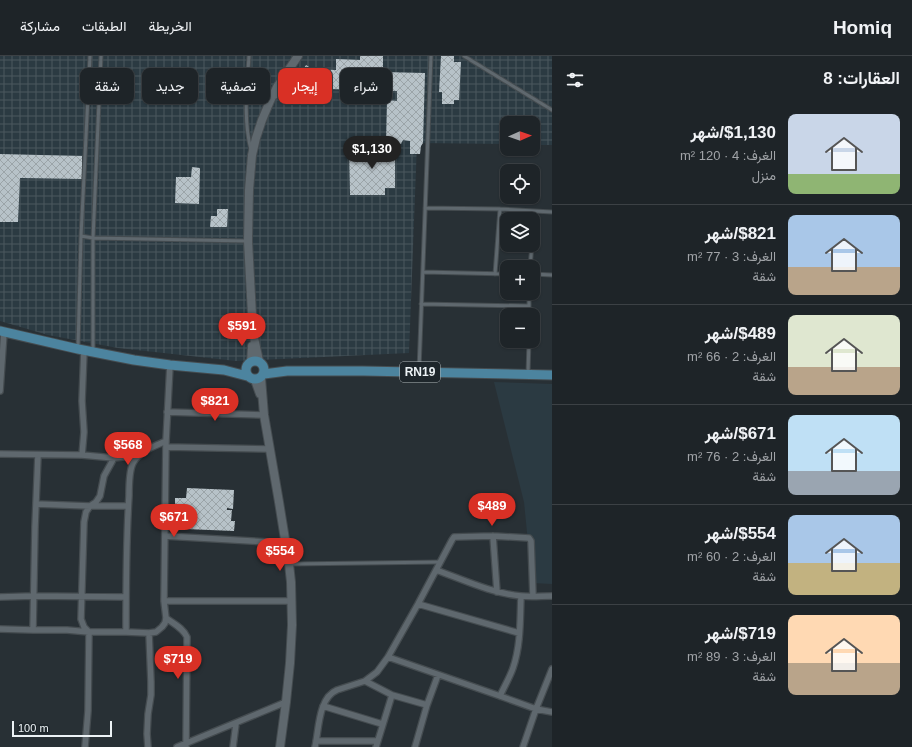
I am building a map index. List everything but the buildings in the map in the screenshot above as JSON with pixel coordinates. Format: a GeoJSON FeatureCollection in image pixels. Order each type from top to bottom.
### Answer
{"type":"FeatureCollection","features":[{"type":"Feature","properties":{"kind":"main road"},"geometry":{"type":"LineString","coordinates":[[280,747],[286,702],[292,632],[292,601],[286,543],[262,400],[257,389],[248,241],[249,190],[252,155],[262,120],[274,95],[298,56]]}},
{"type":"Feature","properties":{"kind":"main road","name":"RN19"},"geometry":{"type":"LineString","coordinates":[[2,332],[85,351],[134,360],[224,370],[552,375]]}},
{"type":"Feature","properties":{"kind":"street"},"geometry":{"type":"LineString","coordinates":[[0,391],[2,332]]}},
{"type":"Feature","properties":{"kind":"street"},"geometry":{"type":"LineString","coordinates":[[82,455],[84,432],[82,401],[85,351]]}},
{"type":"Feature","properties":{"kind":"street"},"geometry":{"type":"LineString","coordinates":[[0,629],[150,633],[156,632],[162,627],[166,618],[164,601],[166,444],[170,365]]}},
{"type":"Feature","properties":{"kind":"street"},"geometry":{"type":"LineString","coordinates":[[167,412],[264,415]]}},
{"type":"Feature","properties":{"kind":"street"},"geometry":{"type":"LineString","coordinates":[[126,632],[128,506],[132,464],[149,448],[166,444],[270,449]]}},
{"type":"Feature","properties":{"kind":"street"},"geometry":{"type":"LineString","coordinates":[[0,454],[82,455],[114,458],[140,455]]}},
{"type":"Feature","properties":{"kind":"street"},"geometry":{"type":"LineString","coordinates":[[33,630],[38,455]]}},
{"type":"Feature","properties":{"kind":"street"},"geometry":{"type":"LineString","coordinates":[[85,747],[88,712],[89,632],[84,627],[81,619],[84,522],[86,512],[100,496],[104,476],[114,458]]}},
{"type":"Feature","properties":{"kind":"street"},"geometry":{"type":"LineString","coordinates":[[36,504],[128,506]]}},
{"type":"Feature","properties":{"kind":"street"},"geometry":{"type":"LineString","coordinates":[[165,536],[286,543]]}},
{"type":"Feature","properties":{"kind":"street"},"geometry":{"type":"LineString","coordinates":[[493,536],[497,592]]}},
{"type":"Feature","properties":{"kind":"street"},"geometry":{"type":"LineString","coordinates":[[392,695],[377,744],[316,744],[317,729],[326,700],[333,691],[365,681],[377,672],[388,657],[454,537],[493,536],[529,538],[531,541],[533,596]]}},
{"type":"Feature","properties":{"kind":"street"},"geometry":{"type":"LineString","coordinates":[[436,570],[497,592],[520,596],[552,596]]}},
{"type":"Feature","properties":{"kind":"street"},"geometry":{"type":"LineString","coordinates":[[500,696],[514,668],[519,633],[520,596]]}},
{"type":"Feature","properties":{"kind":"street"},"geometry":{"type":"LineString","coordinates":[[0,597],[126,597]]}},
{"type":"Feature","properties":{"kind":"street"},"geometry":{"type":"LineString","coordinates":[[164,601],[292,601]]}},
{"type":"Feature","properties":{"kind":"street"},"geometry":{"type":"LineString","coordinates":[[418,604],[519,633]]}},
{"type":"Feature","properties":{"kind":"street"},"geometry":{"type":"LineString","coordinates":[[166,618],[182,629],[187,638],[186,745]]}},
{"type":"Feature","properties":{"kind":"street"},"geometry":{"type":"LineString","coordinates":[[148,747],[147,734],[151,682],[150,633]]}},
{"type":"Feature","properties":{"kind":"street"},"geometry":{"type":"LineString","coordinates":[[388,657],[536,709],[552,712]]}},
{"type":"Feature","properties":{"kind":"street"},"geometry":{"type":"LineString","coordinates":[[523,747],[552,669]]}},
{"type":"Feature","properties":{"kind":"street"},"geometry":{"type":"LineString","coordinates":[[415,747],[427,705],[438,675]]}},
{"type":"Feature","properties":{"kind":"street"},"geometry":{"type":"LineString","coordinates":[[365,681],[392,695],[427,705]]}},
{"type":"Feature","properties":{"kind":"street"},"geometry":{"type":"LineString","coordinates":[[177,747],[186,745],[286,702]]}},
{"type":"Feature","properties":{"kind":"street"},"geometry":{"type":"LineString","coordinates":[[323,706],[382,724]]}},
{"type":"Feature","properties":{"kind":"street"},"geometry":{"type":"LineString","coordinates":[[232,747],[236,724]]}},
{"type":"Feature","properties":{"kind":"lane"},"geometry":{"type":"LineString","coordinates":[[85,351],[80,236],[90,56]]}},
{"type":"Feature","properties":{"kind":"lane"},"geometry":{"type":"LineString","coordinates":[[85,351],[93,238],[102,56]]}},
{"type":"Feature","properties":{"kind":"lane"},"geometry":{"type":"LineString","coordinates":[[248,56],[248,68]]}},
{"type":"Feature","properties":{"kind":"lane"},"geometry":{"type":"LineString","coordinates":[[419,372],[431,56]]}},
{"type":"Feature","properties":{"kind":"lane"},"geometry":{"type":"LineString","coordinates":[[464,56],[552,110]]}},
{"type":"Feature","properties":{"kind":"lane"},"geometry":{"type":"LineString","coordinates":[[247,104],[248,137],[252,155]]}},
{"type":"Feature","properties":{"kind":"lane"},"geometry":{"type":"LineString","coordinates":[[425,208],[552,212]]}},
{"type":"Feature","properties":{"kind":"lane"},"geometry":{"type":"LineString","coordinates":[[495,274],[500,210]]}},
{"type":"Feature","properties":{"kind":"lane"},"geometry":{"type":"LineString","coordinates":[[80,236],[93,238],[248,241]]}},
{"type":"Feature","properties":{"kind":"lane"},"geometry":{"type":"LineString","coordinates":[[423,272],[500,274]]}},
{"type":"Feature","properties":{"kind":"lane"},"geometry":{"type":"LineString","coordinates":[[540,274],[552,275]]}},
{"type":"Feature","properties":{"kind":"lane"},"geometry":{"type":"LineString","coordinates":[[422,304],[529,306],[529,300]]}},
{"type":"Feature","properties":{"kind":"lane"},"geometry":{"type":"LineString","coordinates":[[528,374],[529,348]]}},
{"type":"Feature","properties":{"kind":"lane"},"geometry":{"type":"LineString","coordinates":[[289,564],[441,562]]}},
{"type":"Feature","properties":{"kind":"shaded area"},"geometry":{"type":"Polygon","coordinates":[[[0,56],[552,56],[552,145],[540,145],[540,116],[500,116],[500,144],[417,143],[409,353],[236,361],[118,348],[48,335],[0,321],[0,56]]]}},
{"type":"Feature","properties":{"kind":"shaded area"},"geometry":{"type":"Polygon","coordinates":[[[494,382],[552,384],[552,584],[532,583],[524,502],[494,382]]]}}]}
